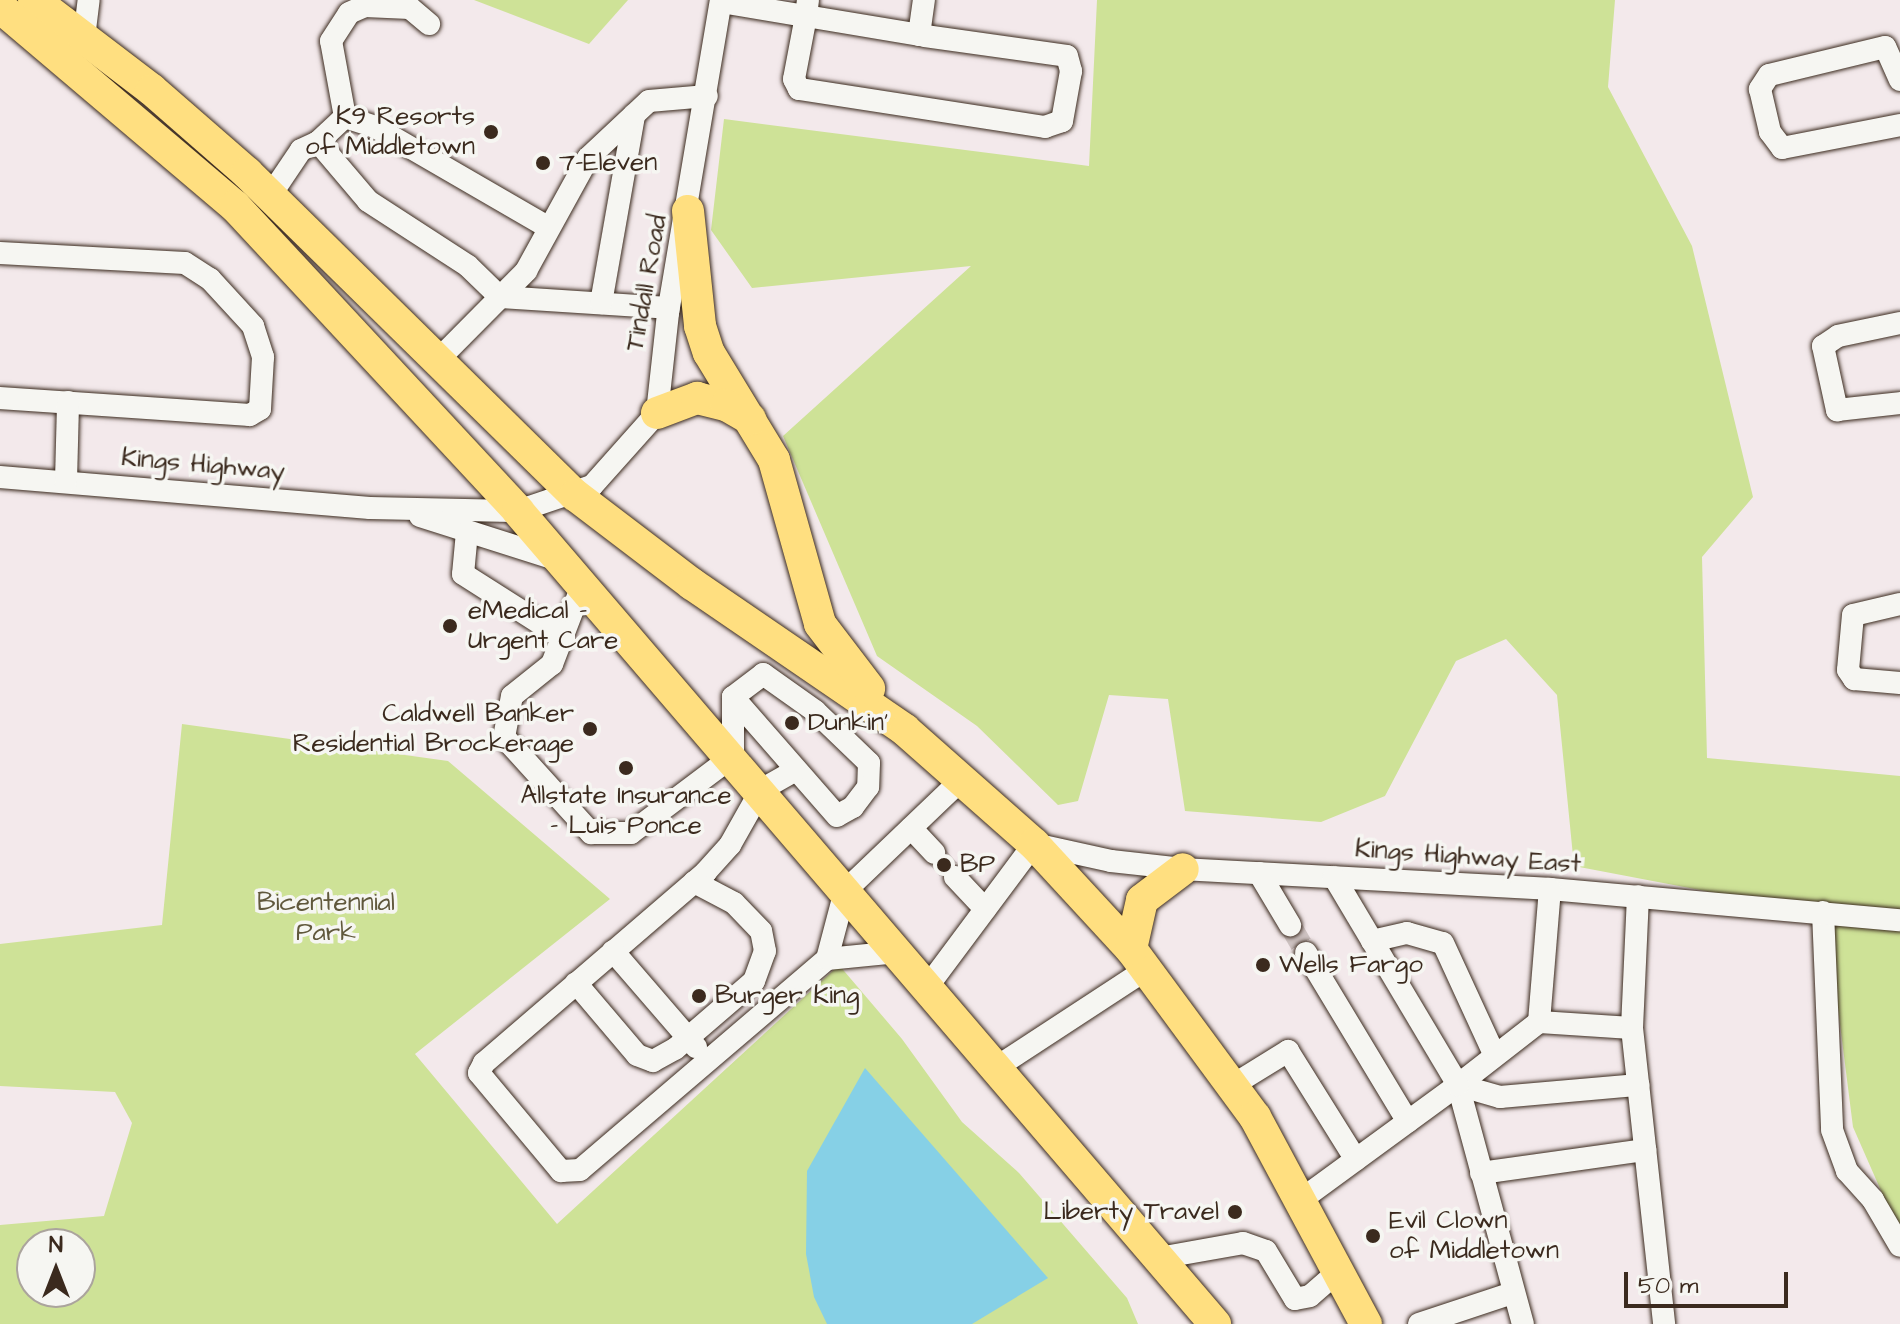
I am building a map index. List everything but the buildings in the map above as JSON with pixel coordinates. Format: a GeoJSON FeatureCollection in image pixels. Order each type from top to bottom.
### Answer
{"type":"FeatureCollection","features":[{"type":"Feature","properties":{"kind":"highway"},"geometry":{"type":"LineString","coordinates":[[34,0],[152,90],[270,196],[575,495],[703,592],[847,686],[905,730],[1034,844],[1139,959],[1233,1085],[1302,1199],[1351,1304]]}},
{"type":"Feature","properties":{"kind":"highway"},"geometry":{"type":"LineString","coordinates":[[0,7],[235,206],[518,511],[733,756],[1215,1324]]}},
{"type":"Feature","properties":{"kind":"highway"},"geometry":{"type":"LineString","coordinates":[[688,211],[700,326],[709,353],[750,419],[782,481],[820,624],[905,730]]}},
{"type":"Feature","properties":{"kind":"highway"},"geometry":{"type":"LineString","coordinates":[[657,413],[697,398],[726,405],[750,419]]}},
{"type":"Feature","properties":{"kind":"highway"},"geometry":{"type":"LineString","coordinates":[[1139,959],[1142,900],[1183,869]]}},
{"type":"Feature","properties":{"kind":"street"},"geometry":{"type":"LineString","coordinates":[[84,38],[89,0]]}},
{"type":"Feature","properties":{"kind":"street"},"geometry":{"type":"LineString","coordinates":[[919,35],[924,0]]}},
{"type":"Feature","properties":{"kind":"street"},"geometry":{"type":"LineString","coordinates":[[721,1],[807,8],[919,35],[1067,56],[1071,71],[1062,121],[1045,127],[799,89],[794,79],[807,8]]}},
{"type":"Feature","properties":{"kind":"street","name":"Tindall Road"},"geometry":{"type":"LineString","coordinates":[[657,413],[669,308],[688,211],[721,1]]}},
{"type":"Feature","properties":{"kind":"street"},"geometry":{"type":"LineString","coordinates":[[345,117],[331,41],[349,13],[365,6],[410,8],[429,24]]}},
{"type":"Feature","properties":{"kind":"street"},"geometry":{"type":"LineString","coordinates":[[1900,80],[1885,47],[1769,75],[1760,89],[1770,132],[1782,148],[1900,125]]}},
{"type":"Feature","properties":{"kind":"street"},"geometry":{"type":"LineString","coordinates":[[437,361],[526,271],[588,158],[649,101],[707,96]]}},
{"type":"Feature","properties":{"kind":"street"},"geometry":{"type":"LineString","coordinates":[[601,303],[634,115]]}},
{"type":"Feature","properties":{"kind":"street"},"geometry":{"type":"LineString","coordinates":[[270,196],[301,150],[318,142],[345,117]]}},
{"type":"Feature","properties":{"kind":"street"},"geometry":{"type":"LineString","coordinates":[[345,117],[375,127],[549,228]]}},
{"type":"Feature","properties":{"kind":"street"},"geometry":{"type":"LineString","coordinates":[[318,142],[368,201],[468,266],[500,297],[669,308]]}},
{"type":"Feature","properties":{"kind":"street"},"geometry":{"type":"LineString","coordinates":[[0,253],[185,263],[216,285],[260,339],[261,402],[250,415],[0,398]]}},
{"type":"Feature","properties":{"kind":"street"},"geometry":{"type":"LineString","coordinates":[[1900,323],[1838,336],[1827,341],[1823,354],[1837,410],[1900,403]]}},
{"type":"Feature","properties":{"kind":"street"},"geometry":{"type":"LineString","coordinates":[[66,481],[68,402]]}},
{"type":"Feature","properties":{"kind":"street"},"geometry":{"type":"LineString","coordinates":[[575,495],[613,467],[657,413]]}},
{"type":"Feature","properties":{"kind":"street","name":"Kings Highway"},"geometry":{"type":"LineString","coordinates":[[0,477],[400,509],[518,511],[575,495]]}},
{"type":"Feature","properties":{"kind":"street","name":"Kings Highway"},"geometry":{"type":"LineString","coordinates":[[400,509],[574,573]]}},
{"type":"Feature","properties":{"kind":"street"},"geometry":{"type":"LineString","coordinates":[[467,532],[463,574],[562,637]]}},
{"type":"Feature","properties":{"kind":"street"},"geometry":{"type":"LineString","coordinates":[[574,573],[562,637],[552,664],[512,696],[504,737],[591,833],[631,833],[733,756],[733,697]]}},
{"type":"Feature","properties":{"kind":"street"},"geometry":{"type":"LineString","coordinates":[[1900,604],[1853,615],[1848,670],[1854,679],[1900,683]]}},
{"type":"Feature","properties":{"kind":"street"},"geometry":{"type":"LineString","coordinates":[[763,674],[815,711],[869,763],[868,787],[853,807],[837,816],[733,697],[763,674]]}},
{"type":"Feature","properties":{"kind":"street"},"geometry":{"type":"LineString","coordinates":[[815,711],[847,686]]}},
{"type":"Feature","properties":{"kind":"street"},"geometry":{"type":"LineString","coordinates":[[796,770],[761,790],[730,845],[694,882],[576,983],[479,1073],[561,1171],[580,1170],[827,959],[898,952]]}},
{"type":"Feature","properties":{"kind":"street"},"geometry":{"type":"LineString","coordinates":[[827,959],[845,891],[961,780]]}},
{"type":"Feature","properties":{"kind":"street"},"geometry":{"type":"LineString","coordinates":[[911,828],[934,853]]}},
{"type":"Feature","properties":{"kind":"street"},"geometry":{"type":"LineString","coordinates":[[928,986],[1034,844]]}},
{"type":"Feature","properties":{"kind":"street","name":"Kings Highway East"},"geometry":{"type":"LineString","coordinates":[[1034,844],[1111,861],[1183,869],[1550,889],[1900,920]]}},
{"type":"Feature","properties":{"kind":"street"},"geometry":{"type":"LineString","coordinates":[[1259,873],[1290,925]]}},
{"type":"Feature","properties":{"kind":"street"},"geometry":{"type":"LineString","coordinates":[[955,877],[985,909]]}},
{"type":"Feature","properties":{"kind":"street"},"geometry":{"type":"LineString","coordinates":[[1334,877],[1458,1085],[1512,1293],[1523,1324]]}},
{"type":"Feature","properties":{"kind":"street"},"geometry":{"type":"LineString","coordinates":[[576,983],[645,1059],[662,1058],[689,1038],[754,981],[765,951],[761,931],[746,912],[694,882]]}},
{"type":"Feature","properties":{"kind":"street"},"geometry":{"type":"LineString","coordinates":[[1539,1022],[1550,889]]}},
{"type":"Feature","properties":{"kind":"street"},"geometry":{"type":"LineString","coordinates":[[1638,896],[1632,1028],[1664,1324]]}},
{"type":"Feature","properties":{"kind":"street"},"geometry":{"type":"LineString","coordinates":[[1823,912],[1832,1130],[1847,1171],[1873,1200],[1900,1246]]}},
{"type":"Feature","properties":{"kind":"street"},"geometry":{"type":"LineString","coordinates":[[1372,941],[1407,933],[1443,943],[1495,1056]]}},
{"type":"Feature","properties":{"kind":"street"},"geometry":{"type":"LineString","coordinates":[[613,951],[708,1060]]}},
{"type":"Feature","properties":{"kind":"street"},"geometry":{"type":"LineString","coordinates":[[1306,953],[1408,1122]]}},
{"type":"Feature","properties":{"kind":"street"},"geometry":{"type":"LineString","coordinates":[[997,1067],[1139,959]]}},
{"type":"Feature","properties":{"kind":"street"},"geometry":{"type":"LineString","coordinates":[[1302,1199],[1539,1022],[1632,1028]]}},
{"type":"Feature","properties":{"kind":"street"},"geometry":{"type":"LineString","coordinates":[[1233,1085],[1288,1051],[1356,1160]]}},
{"type":"Feature","properties":{"kind":"street"},"geometry":{"type":"LineString","coordinates":[[1458,1085],[1500,1097],[1638,1085]]}},
{"type":"Feature","properties":{"kind":"street"},"geometry":{"type":"LineString","coordinates":[[1481,1173],[1645,1150]]}},
{"type":"Feature","properties":{"kind":"street"},"geometry":{"type":"LineString","coordinates":[[1159,1258],[1243,1243],[1266,1251],[1295,1299],[1310,1296],[1351,1304]]}},
{"type":"Feature","properties":{"kind":"street"},"geometry":{"type":"LineString","coordinates":[[1419,1324],[1512,1293]]}},
{"type":"Feature","properties":{"kind":"green space"},"geometry":{"type":"Polygon","coordinates":[[[474,0],[628,0],[589,44],[474,0]]]}},
{"type":"Feature","properties":{"kind":"green space"},"geometry":{"type":"Polygon","coordinates":[[[1097,0],[1615,0],[1608,87],[1692,246],[1753,497],[1702,557],[1707,758],[1900,776],[1900,1234],[1853,1127],[1826,914],[1574,866],[1557,695],[1506,639],[1456,661],[1385,796],[1321,822],[1185,811],[1168,699],[1109,695],[1078,801],[1058,805],[977,726],[877,656],[783,436],[971,266],[752,288],[711,230],[724,119],[1089,166],[1097,0]]]}},
{"type":"Feature","properties":{"kind":"green space","name":"Bicentennial Park"},"geometry":{"type":"Polygon","coordinates":[[[182,724],[448,761],[610,899],[415,1054],[557,1224],[839,965],[902,1039],[962,1122],[1019,1173],[1127,1298],[1138,1324],[0,1324],[0,1225],[104,1216],[132,1123],[115,1092],[0,1086],[0,944],[162,925],[182,724]]]}},
{"type":"Feature","properties":{"kind":"water"},"geometry":{"type":"Polygon","coordinates":[[[865,1068],[1048,1278],[972,1324],[827,1324],[814,1297],[806,1254],[807,1171],[865,1068]]]}},
{"type":"Feature","properties":{"kind":"tunnel"},"geometry":{"type":"LineString","coordinates":[[934,853],[955,877]]}},
{"type":"Feature","properties":{"kind":"tunnel"},"geometry":{"type":"LineString","coordinates":[[1290,925],[1306,953]]}},
{"type":"Feature","properties":{"kind":"place","name":"K9 Resorts of Middletown"},"geometry":{"type":"Point","coordinates":[491,132]}},
{"type":"Feature","properties":{"kind":"place","name":"7-Eleven"},"geometry":{"type":"Point","coordinates":[543,163]}},
{"type":"Feature","properties":{"kind":"place","name":"eMedical - Urgent Care"},"geometry":{"type":"Point","coordinates":[450,626]}},
{"type":"Feature","properties":{"kind":"place","name":"Dunkin'"},"geometry":{"type":"Point","coordinates":[792,723]}},
{"type":"Feature","properties":{"kind":"place","name":"Caldwell Banker Residential Brockerage"},"geometry":{"type":"Point","coordinates":[590,729]}},
{"type":"Feature","properties":{"kind":"place","name":"Allstate Insurance - Luis Ponce"},"geometry":{"type":"Point","coordinates":[626,768]}},
{"type":"Feature","properties":{"kind":"place","name":"BP"},"geometry":{"type":"Point","coordinates":[944,865]}},
{"type":"Feature","properties":{"kind":"place","name":"Wells Fargo"},"geometry":{"type":"Point","coordinates":[1263,965]}},
{"type":"Feature","properties":{"kind":"place","name":"Burger King"},"geometry":{"type":"Point","coordinates":[699,996]}},
{"type":"Feature","properties":{"kind":"place","name":"Liberty Travel"},"geometry":{"type":"Point","coordinates":[1235,1212]}},
{"type":"Feature","properties":{"kind":"place","name":"Evil Clown of Middletown"},"geometry":{"type":"Point","coordinates":[1373,1236]}}]}
